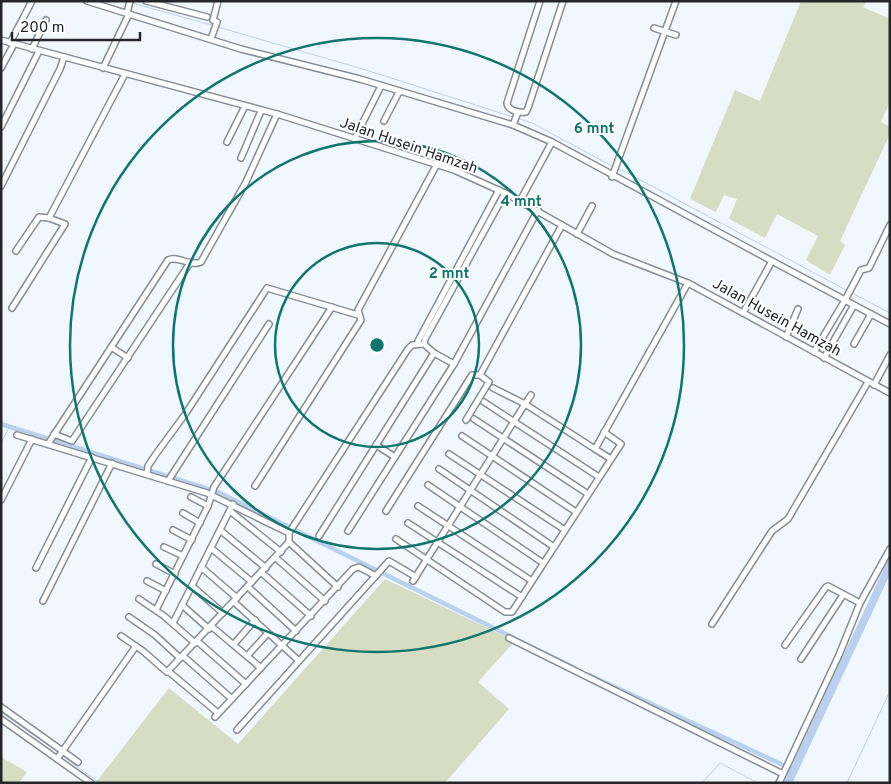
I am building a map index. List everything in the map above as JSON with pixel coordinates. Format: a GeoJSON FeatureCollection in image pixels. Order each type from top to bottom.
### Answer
{"type":"FeatureCollection","features":[{"type":"Feature","properties":{"kind":"street"},"geometry":{"type":"LineString","coordinates":[[1,68],[32,1]]}},
{"type":"Feature","properties":{"kind":"street"},"geometry":{"type":"LineString","coordinates":[[87,1],[513,124],[552,142],[890,324]]}},
{"type":"Feature","properties":{"kind":"street"},"geometry":{"type":"LineString","coordinates":[[103,68],[128,12],[130,1]]}},
{"type":"Feature","properties":{"kind":"street"},"geometry":{"type":"LineString","coordinates":[[146,1],[207,18]]}},
{"type":"Feature","properties":{"kind":"street"},"geometry":{"type":"LineString","coordinates":[[212,37],[217,22],[213,20],[218,1]]}},
{"type":"Feature","properties":{"kind":"street"},"geometry":{"type":"LineString","coordinates":[[540,1],[507,103],[509,108],[518,114],[526,112],[528,108],[564,1]]}},
{"type":"Feature","properties":{"kind":"street"},"geometry":{"type":"LineString","coordinates":[[613,175],[676,1]]}},
{"type":"Feature","properties":{"kind":"street"},"geometry":{"type":"LineString","coordinates":[[32,49],[46,20]]}},
{"type":"Feature","properties":{"kind":"street"},"geometry":{"type":"LineString","coordinates":[[654,28],[676,35]]}},
{"type":"Feature","properties":{"kind":"street","name":"Jalan Husein Hamzah"},"geometry":{"type":"LineString","coordinates":[[1,40],[277,114],[437,164],[538,210],[614,254],[688,283],[890,393]]}},
{"type":"Feature","properties":{"kind":"street"},"geometry":{"type":"LineString","coordinates":[[1,127],[39,51]]}},
{"type":"Feature","properties":{"kind":"street"},"geometry":{"type":"LineString","coordinates":[[1,186],[60,69],[64,57]]}},
{"type":"Feature","properties":{"kind":"street"},"geometry":{"type":"LineString","coordinates":[[50,218],[125,74]]}},
{"type":"Feature","properties":{"kind":"street"},"geometry":{"type":"LineString","coordinates":[[355,138],[381,86]]}},
{"type":"Feature","properties":{"kind":"street"},"geometry":{"type":"LineString","coordinates":[[384,121],[399,92]]}},
{"type":"Feature","properties":{"kind":"street"},"geometry":{"type":"LineString","coordinates":[[227,142],[245,106]]}},
{"type":"Feature","properties":{"kind":"street"},"geometry":{"type":"LineString","coordinates":[[242,158],[261,111]]}},
{"type":"Feature","properties":{"kind":"street"},"geometry":{"type":"LineString","coordinates":[[48,443],[168,260],[173,258],[190,264],[201,262],[246,182],[277,114]]}},
{"type":"Feature","properties":{"kind":"street"},"geometry":{"type":"LineString","coordinates":[[513,124],[518,114]]}},
{"type":"Feature","properties":{"kind":"street"},"geometry":{"type":"LineString","coordinates":[[520,201],[552,142]]}},
{"type":"Feature","properties":{"kind":"street"},"geometry":{"type":"LineString","coordinates":[[255,486],[361,320],[358,310],[437,164]]}},
{"type":"Feature","properties":{"kind":"street"},"geometry":{"type":"LineString","coordinates":[[418,341],[426,331],[502,192]]}},
{"type":"Feature","properties":{"kind":"street"},"geometry":{"type":"LineString","coordinates":[[577,234],[592,206]]}},
{"type":"Feature","properties":{"kind":"street"},"geometry":{"type":"LineString","coordinates":[[348,531],[454,364],[538,210]]}},
{"type":"Feature","properties":{"kind":"street"},"geometry":{"type":"LineString","coordinates":[[12,308],[64,226],[64,222],[39,217],[16,251]]}},
{"type":"Feature","properties":{"kind":"street"},"geometry":{"type":"LineString","coordinates":[[480,375],[562,225]]}},
{"type":"Feature","properties":{"kind":"street"},"geometry":{"type":"LineString","coordinates":[[814,352],[846,300],[861,270],[869,268],[890,225]]}},
{"type":"Feature","properties":{"kind":"street"},"geometry":{"type":"LineString","coordinates":[[743,313],[772,261]]}},
{"type":"Feature","properties":{"kind":"street"},"geometry":{"type":"LineString","coordinates":[[54,435],[72,441],[190,264]]}},
{"type":"Feature","properties":{"kind":"street"},"geometry":{"type":"LineString","coordinates":[[595,449],[688,283]]}},
{"type":"Feature","properties":{"kind":"street"},"geometry":{"type":"LineString","coordinates":[[147,474],[148,466],[186,413],[265,290],[270,288],[358,315]]}},
{"type":"Feature","properties":{"kind":"street"},"geometry":{"type":"LineString","coordinates":[[824,358],[854,305]]}},
{"type":"Feature","properties":{"kind":"street"},"geometry":{"type":"LineString","coordinates":[[156,610],[192,540],[208,506],[214,487],[332,307]]}},
{"type":"Feature","properties":{"kind":"street"},"geometry":{"type":"LineString","coordinates":[[786,337],[798,309]]}},
{"type":"Feature","properties":{"kind":"street"},"geometry":{"type":"LineString","coordinates":[[840,309],[849,314]]}},
{"type":"Feature","properties":{"kind":"street"},"geometry":{"type":"LineString","coordinates":[[854,344],[871,314]]}},
{"type":"Feature","properties":{"kind":"street"},"geometry":{"type":"LineString","coordinates":[[168,481],[269,324]]}},
{"type":"Feature","properties":{"kind":"street"},"geometry":{"type":"LineString","coordinates":[[424,344],[426,331]]}},
{"type":"Feature","properties":{"kind":"street"},"geometry":{"type":"LineString","coordinates":[[168,671],[289,542],[290,533],[294,526],[408,348],[412,345],[424,344],[434,353],[454,364]]}},
{"type":"Feature","properties":{"kind":"street"},"geometry":{"type":"LineString","coordinates":[[111,347],[128,358]]}},
{"type":"Feature","properties":{"kind":"street"},"geometry":{"type":"LineString","coordinates":[[319,536],[434,353]]}},
{"type":"Feature","properties":{"kind":"street"},"geometry":{"type":"LineString","coordinates":[[874,385],[890,355]]}},
{"type":"Feature","properties":{"kind":"street"},"geometry":{"type":"LineString","coordinates":[[386,511],[472,375],[480,375],[489,382],[466,420]]}},
{"type":"Feature","properties":{"kind":"street"},"geometry":{"type":"LineString","coordinates":[[712,624],[772,531],[788,519],[868,382]]}},
{"type":"Feature","properties":{"kind":"street"},"geometry":{"type":"LineString","coordinates":[[494,388],[525,404],[611,459]]}},
{"type":"Feature","properties":{"kind":"street"},"geometry":{"type":"LineString","coordinates":[[237,730],[389,561],[415,579],[531,395]]}},
{"type":"Feature","properties":{"kind":"street"},"geometry":{"type":"LineString","coordinates":[[484,402],[599,477]]}},
{"type":"Feature","properties":{"kind":"street"},"geometry":{"type":"LineString","coordinates":[[474,419],[588,494]]}},
{"type":"Feature","properties":{"kind":"street"},"geometry":{"type":"LineString","coordinates":[[396,539],[508,613],[512,612],[621,442],[604,432]]}},
{"type":"Feature","properties":{"kind":"street"},"geometry":{"type":"LineString","coordinates":[[17,435],[212,495],[290,533]]}},
{"type":"Feature","properties":{"kind":"street"},"geometry":{"type":"LineString","coordinates":[[462,436],[576,512]]}},
{"type":"Feature","properties":{"kind":"street"},"geometry":{"type":"LineString","coordinates":[[1,500],[32,439]]}},
{"type":"Feature","properties":{"kind":"street"},"geometry":{"type":"LineString","coordinates":[[376,445],[394,457]]}},
{"type":"Feature","properties":{"kind":"street"},"geometry":{"type":"LineString","coordinates":[[449,454],[481,473],[565,530]]}},
{"type":"Feature","properties":{"kind":"street"},"geometry":{"type":"LineString","coordinates":[[36,568],[92,457]]}},
{"type":"Feature","properties":{"kind":"street"},"geometry":{"type":"LineString","coordinates":[[43,601],[112,464]]}},
{"type":"Feature","properties":{"kind":"street"},"geometry":{"type":"LineString","coordinates":[[439,469],[554,547]]}},
{"type":"Feature","properties":{"kind":"street"},"geometry":{"type":"LineString","coordinates":[[428,485],[543,563]]}},
{"type":"Feature","properties":{"kind":"street"},"geometry":{"type":"LineString","coordinates":[[191,497],[208,506]]}},
{"type":"Feature","properties":{"kind":"street"},"geometry":{"type":"LineString","coordinates":[[173,623],[233,504]]}},
{"type":"Feature","properties":{"kind":"street"},"geometry":{"type":"LineString","coordinates":[[418,506],[532,581]]}},
{"type":"Feature","properties":{"kind":"street"},"geometry":{"type":"LineString","coordinates":[[230,511],[281,552]]}},
{"type":"Feature","properties":{"kind":"street"},"geometry":{"type":"LineString","coordinates":[[183,513],[200,523]]}},
{"type":"Feature","properties":{"kind":"street"},"geometry":{"type":"LineString","coordinates":[[408,524],[522,597]]}},
{"type":"Feature","properties":{"kind":"street"},"geometry":{"type":"LineString","coordinates":[[174,530],[192,540]]}},
{"type":"Feature","properties":{"kind":"street"},"geometry":{"type":"LineString","coordinates":[[220,530],[266,568]]}},
{"type":"Feature","properties":{"kind":"street"},"geometry":{"type":"LineString","coordinates":[[289,542],[338,587]]}},
{"type":"Feature","properties":{"kind":"street"},"geometry":{"type":"LineString","coordinates":[[164,547],[183,556]]}},
{"type":"Feature","properties":{"kind":"street"},"geometry":{"type":"LineString","coordinates":[[211,548],[252,582]]}},
{"type":"Feature","properties":{"kind":"street"},"geometry":{"type":"LineString","coordinates":[[779,783],[839,655],[860,603],[890,549]]}},
{"type":"Feature","properties":{"kind":"street"},"geometry":{"type":"LineString","coordinates":[[276,558],[325,601]]}},
{"type":"Feature","properties":{"kind":"street"},"geometry":{"type":"LineString","coordinates":[[156,564],[175,574]]}},
{"type":"Feature","properties":{"kind":"street"},"geometry":{"type":"LineString","coordinates":[[201,567],[298,660]]}},
{"type":"Feature","properties":{"kind":"street"},"geometry":{"type":"LineString","coordinates":[[121,636],[136,646],[164,672],[168,671],[217,715],[353,569],[358,567],[378,573]]}},
{"type":"Feature","properties":{"kind":"street"},"geometry":{"type":"LineString","coordinates":[[262,572],[311,616]]}},
{"type":"Feature","properties":{"kind":"street"},"geometry":{"type":"LineString","coordinates":[[147,581],[166,591]]}},
{"type":"Feature","properties":{"kind":"street"},"geometry":{"type":"LineString","coordinates":[[192,586],[223,613]]}},
{"type":"Feature","properties":{"kind":"street"},"geometry":{"type":"LineString","coordinates":[[785,645],[826,587],[828,586],[860,603]]}},
{"type":"Feature","properties":{"kind":"street"},"geometry":{"type":"LineString","coordinates":[[248,587],[296,631]]}},
{"type":"Feature","properties":{"kind":"street"},"geometry":{"type":"LineString","coordinates":[[801,659],[843,595]]}},
{"type":"Feature","properties":{"kind":"street"},"geometry":{"type":"LineString","coordinates":[[139,599],[173,623],[246,684]]}},
{"type":"Feature","properties":{"kind":"street"},"geometry":{"type":"LineString","coordinates":[[182,605],[234,644],[261,668]]}},
{"type":"Feature","properties":{"kind":"street"},"geometry":{"type":"LineString","coordinates":[[129,618],[150,631],[232,699]]}},
{"type":"Feature","properties":{"kind":"street"},"geometry":{"type":"LineString","coordinates":[[234,644],[255,620]]}},
{"type":"Feature","properties":{"kind":"street"},"geometry":{"type":"LineString","coordinates":[[247,656],[268,633]]}},
{"type":"Feature","properties":{"kind":"street"},"geometry":{"type":"LineString","coordinates":[[509,638],[785,770]]}},
{"type":"Feature","properties":{"kind":"street"},"geometry":{"type":"LineString","coordinates":[[57,758],[136,646]]}},
{"type":"Feature","properties":{"kind":"street"},"geometry":{"type":"LineString","coordinates":[[1,707],[78,762]]}},
{"type":"Feature","properties":{"kind":"street"},"geometry":{"type":"LineString","coordinates":[[1,719],[91,783]]}},
{"type":"Feature","properties":{"kind":"green space"},"geometry":{"type":"Polygon","coordinates":[[[801,1],[867,1],[863,7],[890,19],[890,102],[881,122],[890,127],[890,134],[840,241],[845,245],[830,275],[806,260],[818,236],[777,214],[765,238],[729,219],[737,199],[724,195],[716,212],[690,199],[735,90],[760,101],[801,1]]]}},
{"type":"Feature","properties":{"kind":"green space"},"geometry":{"type":"Polygon","coordinates":[[[385,579],[515,641],[478,682],[509,709],[445,783],[100,783],[97,781],[169,688],[238,744],[385,579]]]}},
{"type":"Feature","properties":{"kind":"green space"},"geometry":{"type":"Polygon","coordinates":[[[1,757],[27,772],[19,783],[1,783],[1,757]]]}},
{"type":"Feature","properties":{"kind":"waterway"},"geometry":{"type":"LineString","coordinates":[[132,3],[215,26]]}},
{"type":"Feature","properties":{"kind":"waterway"},"geometry":{"type":"LineString","coordinates":[[218,27],[366,70],[513,117]]}},
{"type":"Feature","properties":{"kind":"waterway"},"geometry":{"type":"LineString","coordinates":[[517,118],[532,123],[614,167]]}},
{"type":"Feature","properties":{"kind":"waterway"},"geometry":{"type":"LineString","coordinates":[[618,168],[848,291]]}},
{"type":"Feature","properties":{"kind":"waterway"},"geometry":{"type":"LineString","coordinates":[[852,293],[890,313]]}},
{"type":"Feature","properties":{"kind":"waterway"},"geometry":{"type":"LineString","coordinates":[[1,424],[218,492],[575,668]]}},
{"type":"Feature","properties":{"kind":"waterway"},"geometry":{"type":"LineString","coordinates":[[1,443],[10,426]]}},
{"type":"Feature","properties":{"kind":"waterway"},"geometry":{"type":"LineString","coordinates":[[788,783],[890,565]]}},
{"type":"Feature","properties":{"kind":"waterway"},"geometry":{"type":"LineString","coordinates":[[589,675],[794,770]]}},
{"type":"Feature","properties":{"kind":"waterway"},"geometry":{"type":"LineString","coordinates":[[847,783],[890,691]]}},
{"type":"Feature","properties":{"kind":"waterway"},"geometry":{"type":"LineString","coordinates":[[1,712],[58,752]]}},
{"type":"Feature","properties":{"kind":"waterway"},"geometry":{"type":"LineString","coordinates":[[61,755],[100,783]]}},
{"type":"Feature","properties":{"kind":"waterway"},"geometry":{"type":"LineString","coordinates":[[702,783],[720,763],[758,783]]}}]}
